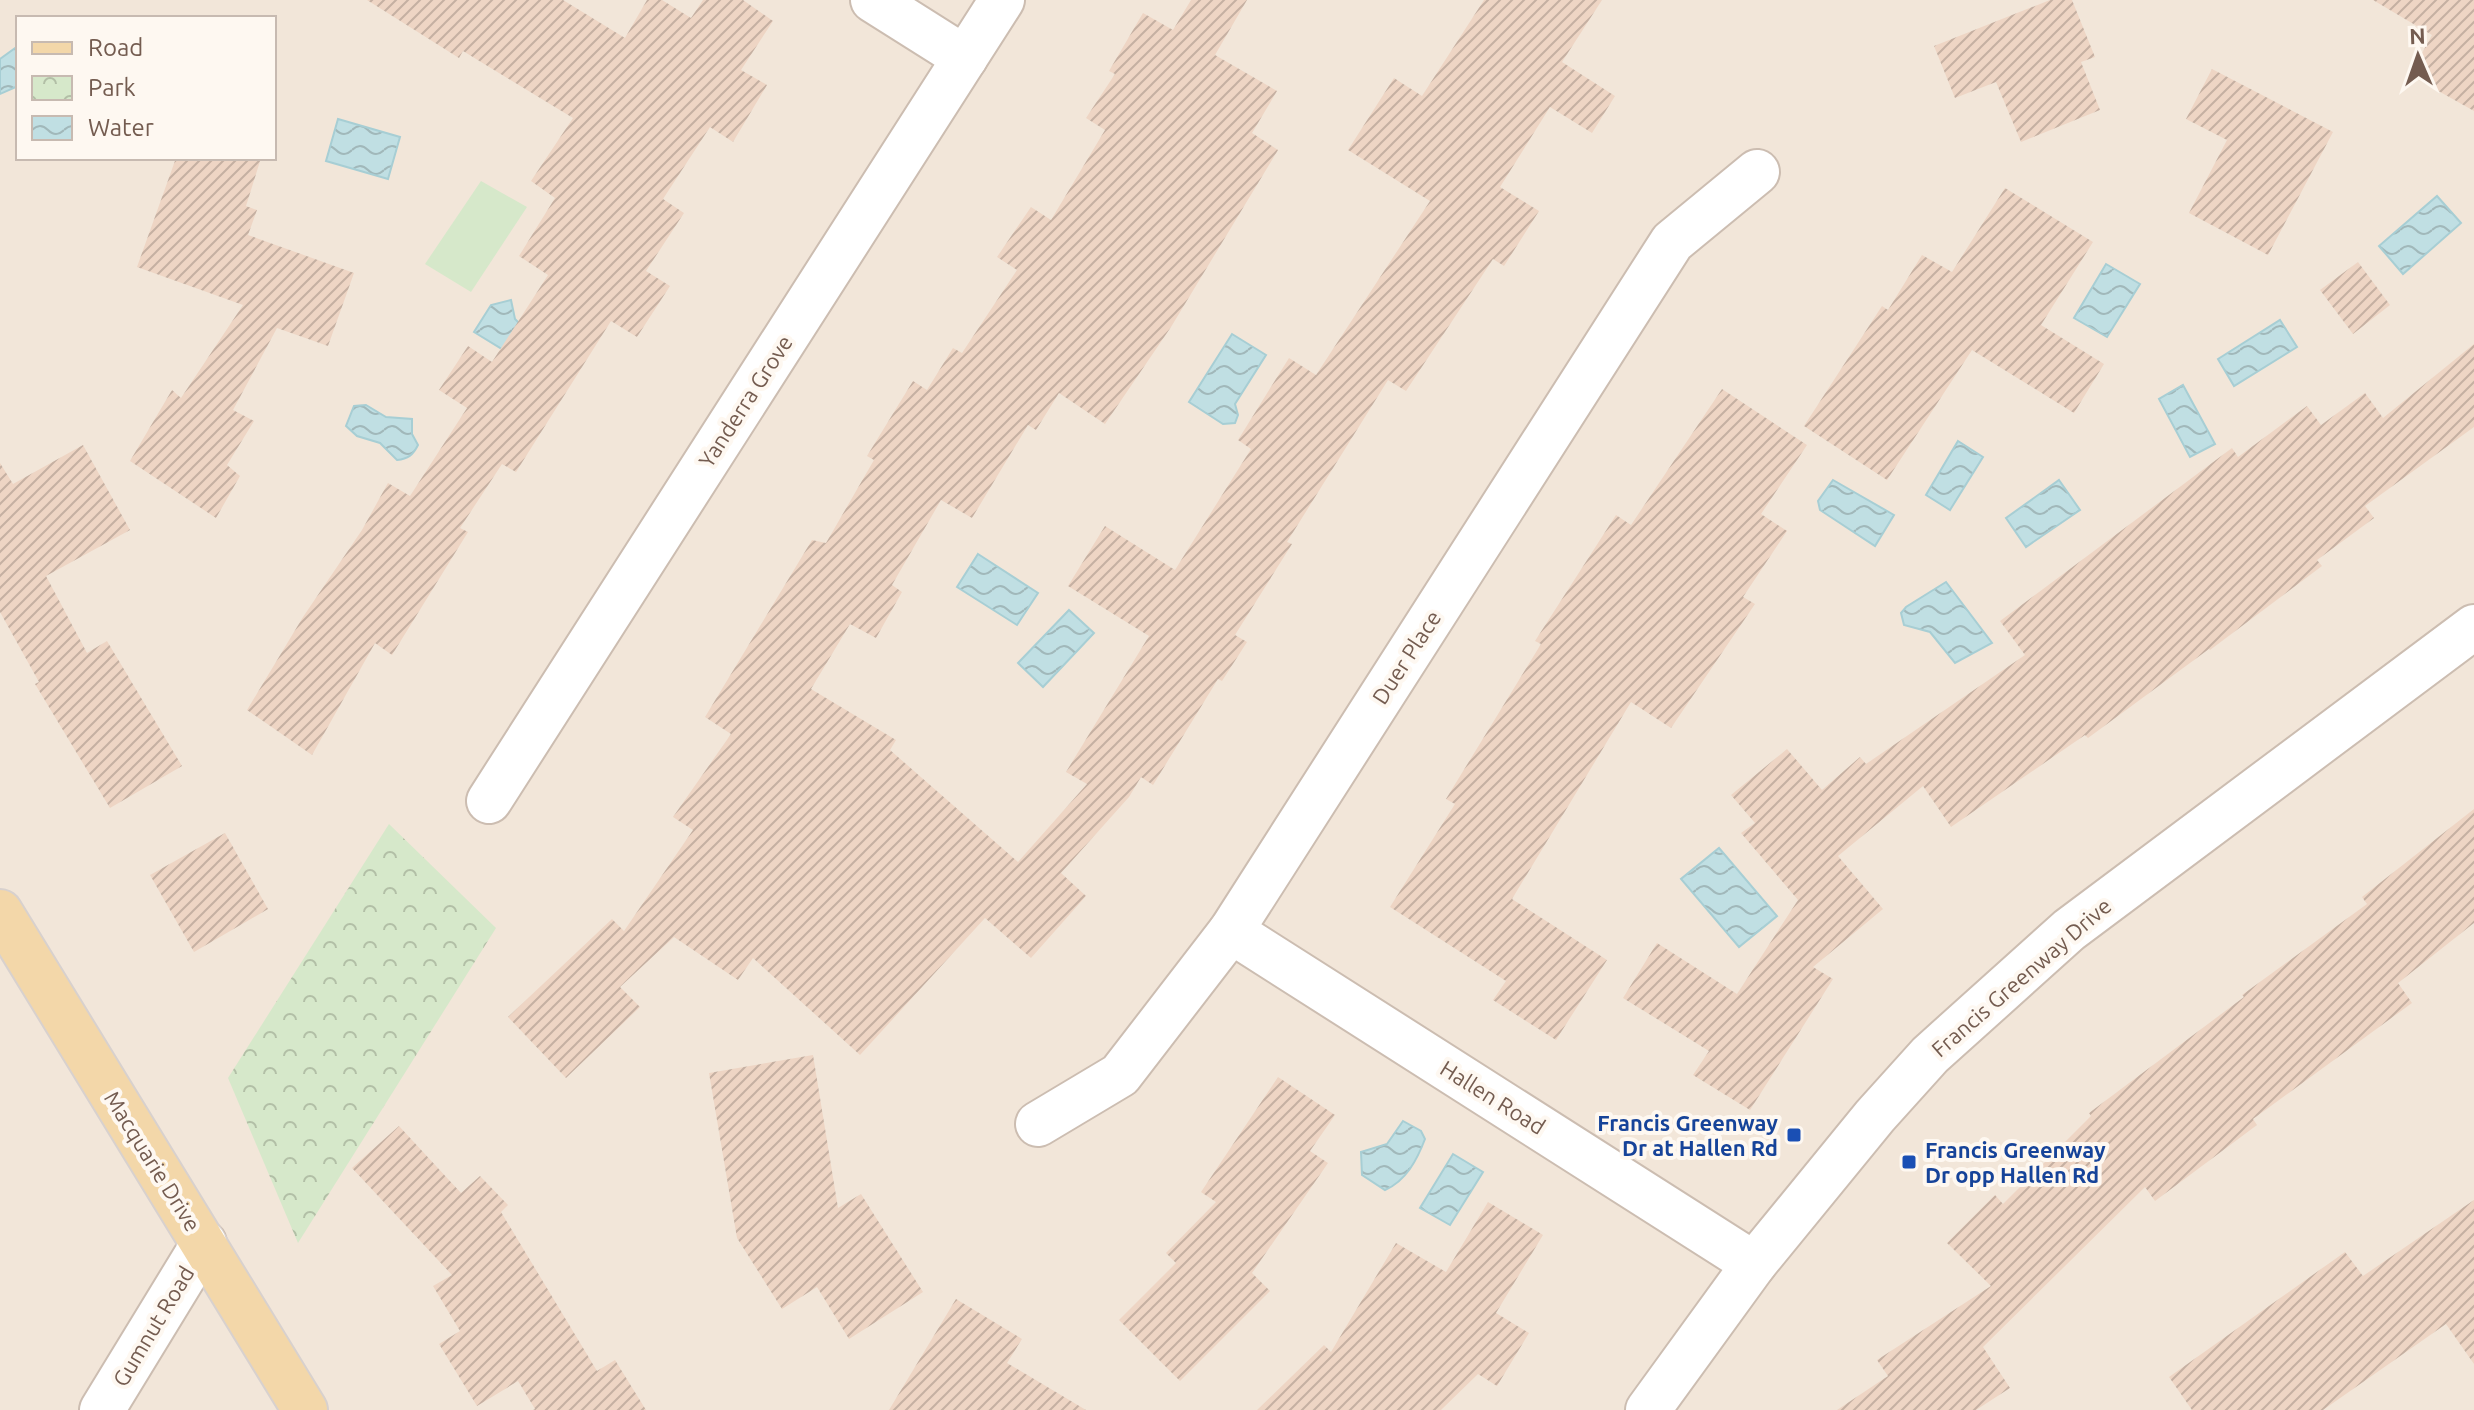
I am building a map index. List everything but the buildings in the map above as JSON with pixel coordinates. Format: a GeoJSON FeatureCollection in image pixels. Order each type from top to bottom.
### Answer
{"type":"FeatureCollection","features":[{"type":"Feature","properties":{"kind":"main road","name":"Macquarie Drive"},"geometry":{"type":"LineString","coordinates":[[0,912],[305,1410]]}},
{"type":"Feature","properties":{"kind":"street"},"geometry":{"type":"LineString","coordinates":[[873,0],[965,58]]}},
{"type":"Feature","properties":{"kind":"street","name":"Yanderra Grove"},"geometry":{"type":"LineString","coordinates":[[489,801],[1002,0]]}},
{"type":"Feature","properties":{"kind":"street","name":"Duer Place"},"geometry":{"type":"LineString","coordinates":[[1038,1124],[1120,1075],[1231,931],[1672,242],[1757,172]]}},
{"type":"Feature","properties":{"kind":"street","name":"Francis Greenway Drive"},"geometry":{"type":"LineString","coordinates":[[1648,1410],[1754,1264],[1875,1116],[1930,1055],[2069,930],[2474,627]]}},
{"type":"Feature","properties":{"kind":"street","name":"Hallen Road"},"geometry":{"type":"LineString","coordinates":[[1231,931],[1754,1264]]}},
{"type":"Feature","properties":{"kind":"street","name":"Gumnut Road"},"geometry":{"type":"LineString","coordinates":[[102,1410],[204,1243]]}},
{"type":"Feature","properties":{"kind":"shaded area"},"geometry":{"type":"Polygon","coordinates":[[[0,0],[2474,0],[2474,1410],[0,1410],[0,0]]]}},
{"type":"Feature","properties":{"kind":"green space"},"geometry":{"type":"Polygon","coordinates":[[[481,181],[527,207],[471,292],[425,264],[481,181]]]}},
{"type":"Feature","properties":{"kind":"green space"},"geometry":{"type":"Polygon","coordinates":[[[389,824],[496,928],[298,1243],[228,1078],[389,824]]]}},
{"type":"Feature","properties":{"kind":"water"},"geometry":{"type":"Polygon","coordinates":[[[16,47],[16,87],[0,94],[0,59],[16,47]]]}},
{"type":"Feature","properties":{"kind":"water"},"geometry":{"type":"Polygon","coordinates":[[[338,119],[400,137],[388,179],[326,161],[338,119]]]}},
{"type":"Feature","properties":{"kind":"water"},"geometry":{"type":"Polygon","coordinates":[[[2437,196],[2461,223],[2403,274],[2379,246],[2437,196]]]}},
{"type":"Feature","properties":{"kind":"water"},"geometry":{"type":"Polygon","coordinates":[[[2106,264],[2140,284],[2107,337],[2074,318],[2106,264]]]}},
{"type":"Feature","properties":{"kind":"water"},"geometry":{"type":"Polygon","coordinates":[[[511,300],[515,319],[526,330],[533,368],[474,332],[491,305],[511,300]]]}},
{"type":"Feature","properties":{"kind":"water"},"geometry":{"type":"Polygon","coordinates":[[[2280,320],[2297,347],[2234,386],[2218,359],[2280,320]]]}},
{"type":"Feature","properties":{"kind":"water"},"geometry":{"type":"Polygon","coordinates":[[[1232,334],[1266,355],[1235,404],[1238,415],[1235,423],[1223,424],[1189,402],[1232,334]]]}},
{"type":"Feature","properties":{"kind":"water"},"geometry":{"type":"Polygon","coordinates":[[[2183,385],[2215,444],[2190,457],[2159,399],[2183,385]]]}},
{"type":"Feature","properties":{"kind":"water"},"geometry":{"type":"Polygon","coordinates":[[[366,405],[386,417],[412,419],[412,434],[418,445],[412,454],[397,460],[380,443],[357,436],[346,426],[354,406],[366,405]]]}},
{"type":"Feature","properties":{"kind":"water"},"geometry":{"type":"Polygon","coordinates":[[[1958,441],[1983,457],[1950,510],[1926,495],[1958,441]]]}},
{"type":"Feature","properties":{"kind":"water"},"geometry":{"type":"Polygon","coordinates":[[[1833,480],[1894,515],[1875,546],[1820,510],[1818,501],[1833,480]]]}},
{"type":"Feature","properties":{"kind":"water"},"geometry":{"type":"Polygon","coordinates":[[[2059,480],[2080,510],[2026,547],[2006,518],[2059,480]]]}},
{"type":"Feature","properties":{"kind":"water"},"geometry":{"type":"Polygon","coordinates":[[[978,554],[1038,593],[1017,625],[957,587],[978,554]]]}},
{"type":"Feature","properties":{"kind":"water"},"geometry":{"type":"Polygon","coordinates":[[[1946,582],[1992,643],[1955,663],[1930,632],[1904,625],[1901,613],[1946,582]]]}},
{"type":"Feature","properties":{"kind":"water"},"geometry":{"type":"Polygon","coordinates":[[[1069,610],[1094,633],[1043,687],[1018,663],[1069,610]]]}},
{"type":"Feature","properties":{"kind":"water"},"geometry":{"type":"Polygon","coordinates":[[[1719,848],[1777,916],[1739,947],[1681,879],[1719,848]]]}},
{"type":"Feature","properties":{"kind":"water"},"geometry":{"type":"Polygon","coordinates":[[[1403,1121],[1421,1131],[1425,1139],[1410,1169],[1385,1190],[1362,1175],[1361,1152],[1387,1144],[1403,1121]]]}},
{"type":"Feature","properties":{"kind":"water"},"geometry":{"type":"Polygon","coordinates":[[[1453,1154],[1483,1172],[1450,1225],[1420,1208],[1453,1154]]]}},
{"type":"Feature","properties":{"kind":"place","name":"Francis Greenway Dr at Hallen Rd"},"geometry":{"type":"Point","coordinates":[1794,1135]}},
{"type":"Feature","properties":{"kind":"place","name":"Francis Greenway Dr opp Hallen Rd"},"geometry":{"type":"Point","coordinates":[1909,1162]}}]}
